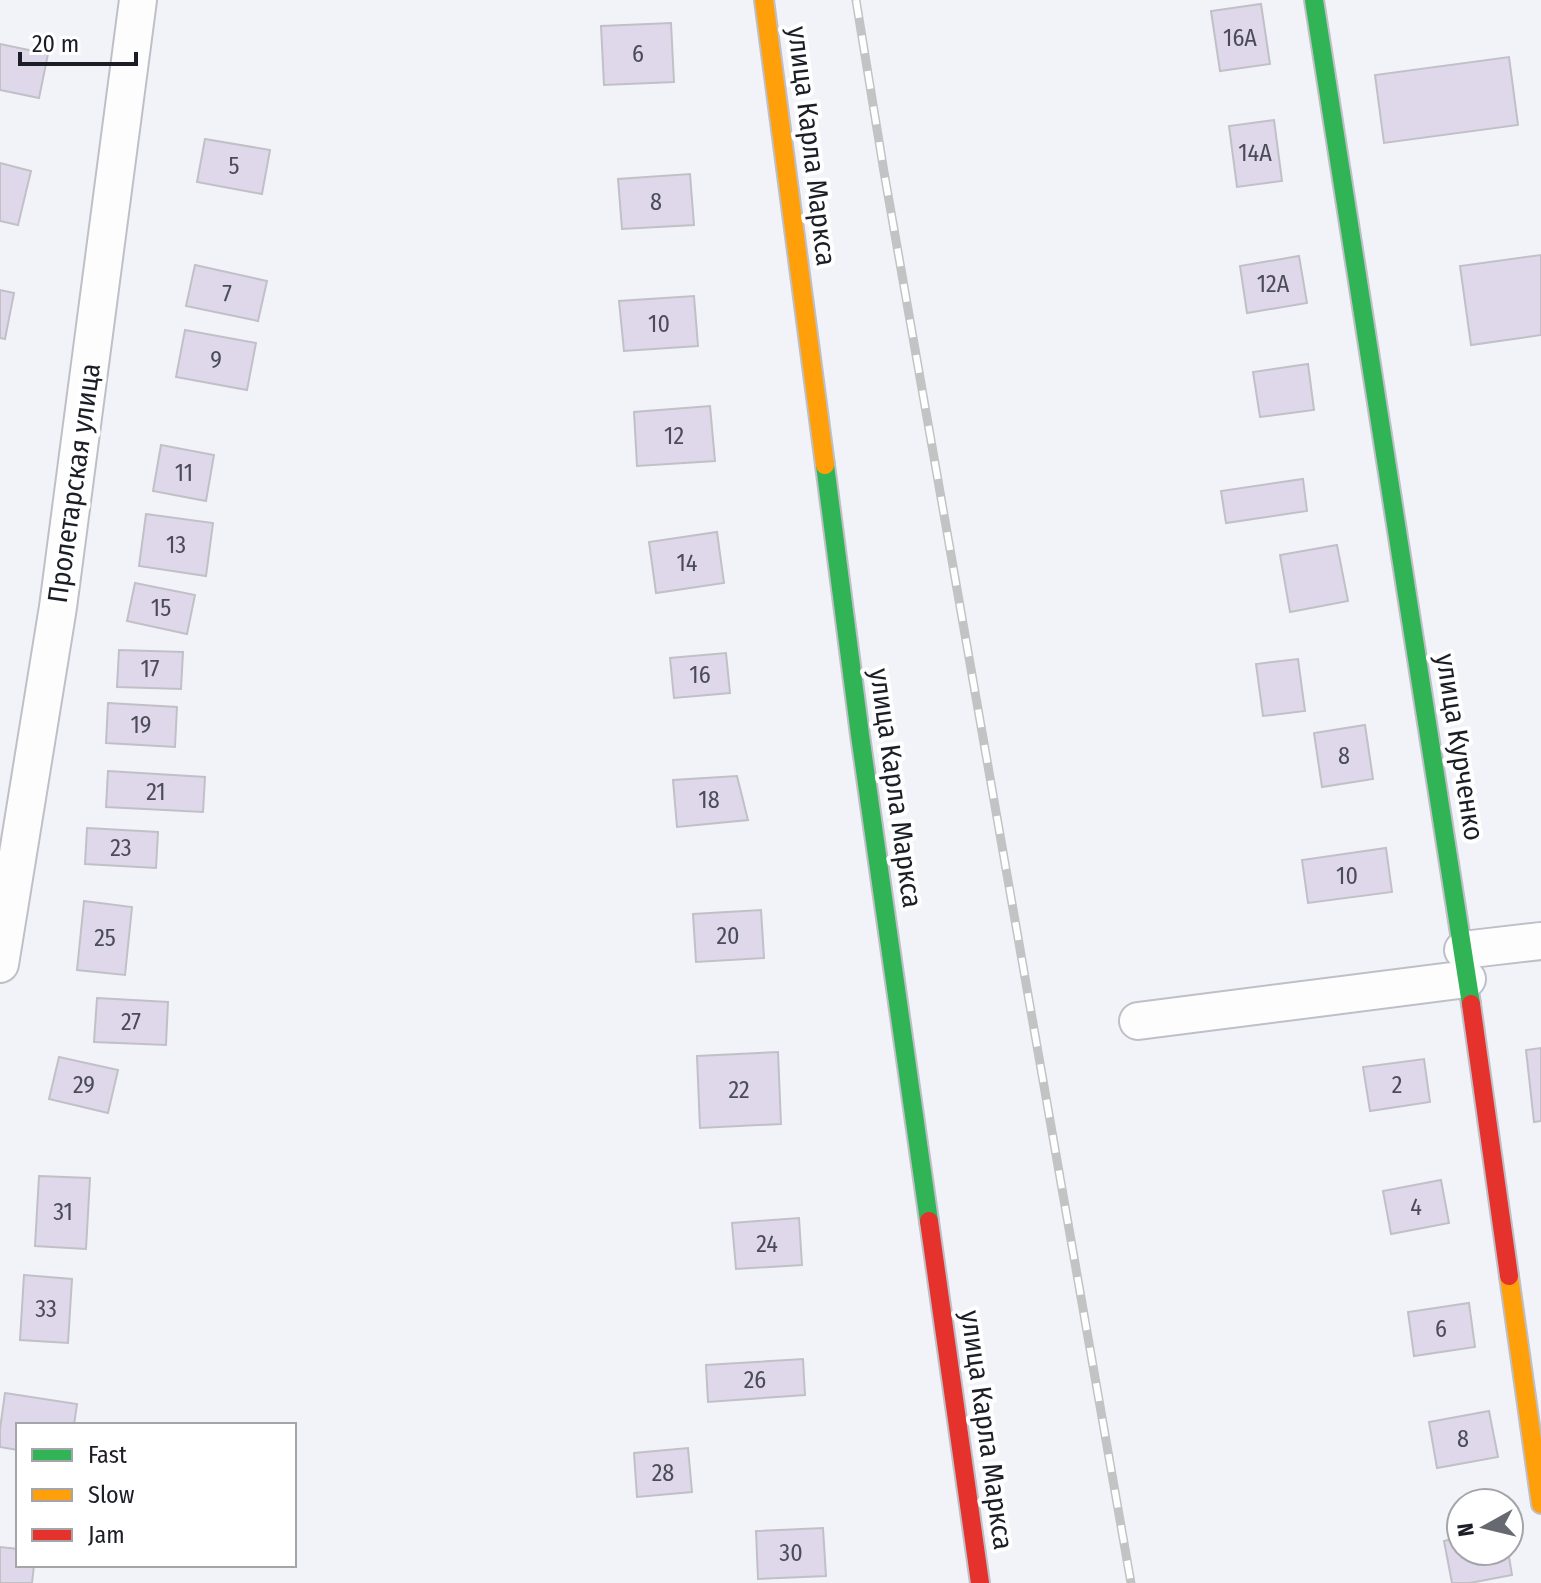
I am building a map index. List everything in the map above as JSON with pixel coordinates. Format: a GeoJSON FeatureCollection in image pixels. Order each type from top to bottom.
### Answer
{"type":"FeatureCollection","features":[{"type":"Feature","properties":{"kind":"street","name":"Пролетарская улица"},"geometry":{"type":"LineString","coordinates":[[0,964],[58,607],[138,0]]}},
{"type":"Feature","properties":{"kind":"street","name":"улица Карла Маркса"},"geometry":{"type":"LineString","coordinates":[[764,0],[860,735],[980,1583]]}},
{"type":"Feature","properties":{"kind":"street","name":"улица Курченко"},"geometry":{"type":"LineString","coordinates":[[1314,0],[1465,964],[1541,1504]]}},
{"type":"Feature","properties":{"kind":"street"},"geometry":{"type":"LineString","coordinates":[[1138,1021],[1465,964],[1541,941]]}},
{"type":"Feature","properties":{"kind":"building"},"geometry":{"type":"Polygon","coordinates":[[[1261,4],[1270,64],[1220,71],[1211,11],[1261,4]]]}},
{"type":"Feature","properties":{"kind":"building"},"geometry":{"type":"Polygon","coordinates":[[[671,23],[674,82],[604,85],[601,26],[671,23]]]}},
{"type":"Feature","properties":{"kind":"building"},"geometry":{"type":"Polygon","coordinates":[[[0,44],[48,54],[39,98],[0,90],[0,44]]]}},
{"type":"Feature","properties":{"kind":"building"},"geometry":{"type":"Polygon","coordinates":[[[1509,57],[1518,125],[1384,143],[1375,75],[1509,57]]]}},
{"type":"Feature","properties":{"kind":"building"},"geometry":{"type":"Polygon","coordinates":[[[1274,120],[1282,181],[1237,187],[1229,126],[1274,120]]]}},
{"type":"Feature","properties":{"kind":"building"},"geometry":{"type":"Polygon","coordinates":[[[205,139],[270,150],[262,194],[197,182],[205,139]]]}},
{"type":"Feature","properties":{"kind":"building"},"geometry":{"type":"Polygon","coordinates":[[[0,163],[31,171],[18,225],[0,221],[0,163]]]}},
{"type":"Feature","properties":{"kind":"building"},"geometry":{"type":"Polygon","coordinates":[[[690,174],[694,225],[622,229],[618,179],[690,174]]]}},
{"type":"Feature","properties":{"kind":"building"},"geometry":{"type":"Polygon","coordinates":[[[1541,255],[1541,335],[1471,345],[1460,266],[1541,255]]]}},
{"type":"Feature","properties":{"kind":"building"},"geometry":{"type":"Polygon","coordinates":[[[1299,256],[1307,303],[1247,313],[1240,266],[1299,256]]]}},
{"type":"Feature","properties":{"kind":"building"},"geometry":{"type":"Polygon","coordinates":[[[195,265],[267,281],[258,321],[186,306],[195,265]]]}},
{"type":"Feature","properties":{"kind":"building"},"geometry":{"type":"Polygon","coordinates":[[[0,290],[14,293],[5,339],[0,338],[0,290]]]}},
{"type":"Feature","properties":{"kind":"building"},"geometry":{"type":"Polygon","coordinates":[[[694,296],[698,346],[624,351],[619,301],[694,296]]]}},
{"type":"Feature","properties":{"kind":"building"},"geometry":{"type":"Polygon","coordinates":[[[185,330],[256,343],[247,390],[176,377],[185,330]]]}},
{"type":"Feature","properties":{"kind":"building"},"geometry":{"type":"Polygon","coordinates":[[[1308,364],[1314,410],[1260,417],[1253,372],[1308,364]]]}},
{"type":"Feature","properties":{"kind":"building"},"geometry":{"type":"Polygon","coordinates":[[[710,406],[715,461],[637,466],[634,412],[710,406]]]}},
{"type":"Feature","properties":{"kind":"building"},"geometry":{"type":"Polygon","coordinates":[[[161,445],[214,455],[206,501],[153,491],[161,445]]]}},
{"type":"Feature","properties":{"kind":"building"},"geometry":{"type":"Polygon","coordinates":[[[1303,479],[1307,511],[1226,523],[1221,491],[1303,479]]]}},
{"type":"Feature","properties":{"kind":"building"},"geometry":{"type":"Polygon","coordinates":[[[146,514],[213,523],[206,576],[139,566],[146,514]]]}},
{"type":"Feature","properties":{"kind":"building"},"geometry":{"type":"Polygon","coordinates":[[[717,532],[724,583],[656,593],[649,542],[717,532]]]}},
{"type":"Feature","properties":{"kind":"building"},"geometry":{"type":"Polygon","coordinates":[[[1337,545],[1348,601],[1290,612],[1280,555],[1337,545]]]}},
{"type":"Feature","properties":{"kind":"building"},"geometry":{"type":"Polygon","coordinates":[[[135,583],[195,595],[187,634],[127,621],[135,583]]]}},
{"type":"Feature","properties":{"kind":"building"},"geometry":{"type":"Polygon","coordinates":[[[119,650],[183,652],[181,689],[117,687],[119,650]]]}},
{"type":"Feature","properties":{"kind":"building"},"geometry":{"type":"Polygon","coordinates":[[[726,653],[730,693],[674,698],[670,658],[726,653]]]}},
{"type":"Feature","properties":{"kind":"building"},"geometry":{"type":"Polygon","coordinates":[[[1298,659],[1305,711],[1263,716],[1256,664],[1298,659]]]}},
{"type":"Feature","properties":{"kind":"building"},"geometry":{"type":"Polygon","coordinates":[[[108,703],[177,707],[175,747],[106,743],[108,703]]]}},
{"type":"Feature","properties":{"kind":"building"},"geometry":{"type":"Polygon","coordinates":[[[1365,725],[1373,779],[1322,787],[1314,733],[1365,725]]]}},
{"type":"Feature","properties":{"kind":"building"},"geometry":{"type":"Polygon","coordinates":[[[108,771],[205,777],[203,812],[106,807],[108,771]]]}},
{"type":"Feature","properties":{"kind":"building"},"geometry":{"type":"Polygon","coordinates":[[[737,776],[748,820],[677,827],[673,780],[737,776]]]}},
{"type":"Feature","properties":{"kind":"building"},"geometry":{"type":"Polygon","coordinates":[[[87,828],[158,832],[156,868],[85,864],[87,828]]]}},
{"type":"Feature","properties":{"kind":"building"},"geometry":{"type":"Polygon","coordinates":[[[1386,848],[1392,892],[1308,903],[1302,860],[1386,848]]]}},
{"type":"Feature","properties":{"kind":"building"},"geometry":{"type":"Polygon","coordinates":[[[84,901],[132,907],[125,975],[77,970],[84,901]]]}},
{"type":"Feature","properties":{"kind":"building"},"geometry":{"type":"Polygon","coordinates":[[[761,910],[764,958],[696,962],[693,914],[761,910]]]}},
{"type":"Feature","properties":{"kind":"building"},"geometry":{"type":"Polygon","coordinates":[[[97,998],[168,1002],[166,1045],[94,1042],[97,998]]]}},
{"type":"Feature","properties":{"kind":"building"},"geometry":{"type":"Polygon","coordinates":[[[1541,1048],[1541,1121],[1534,1122],[1526,1050],[1541,1048]]]}},
{"type":"Feature","properties":{"kind":"building"},"geometry":{"type":"Polygon","coordinates":[[[778,1052],[781,1124],[700,1128],[697,1056],[778,1052]]]}},
{"type":"Feature","properties":{"kind":"building"},"geometry":{"type":"Polygon","coordinates":[[[59,1057],[118,1070],[108,1113],[49,1099],[59,1057]]]}},
{"type":"Feature","properties":{"kind":"building"},"geometry":{"type":"Polygon","coordinates":[[[1424,1059],[1430,1102],[1370,1111],[1363,1067],[1424,1059]]]}},
{"type":"Feature","properties":{"kind":"building"},"geometry":{"type":"Polygon","coordinates":[[[39,1176],[90,1178],[86,1249],[35,1246],[39,1176]]]}},
{"type":"Feature","properties":{"kind":"building"},"geometry":{"type":"Polygon","coordinates":[[[1441,1180],[1449,1223],[1391,1234],[1383,1191],[1441,1180]]]}},
{"type":"Feature","properties":{"kind":"building"},"geometry":{"type":"Polygon","coordinates":[[[799,1218],[802,1265],[736,1269],[732,1223],[799,1218]]]}},
{"type":"Feature","properties":{"kind":"building"},"geometry":{"type":"Polygon","coordinates":[[[24,1275],[72,1279],[68,1343],[20,1340],[24,1275]]]}},
{"type":"Feature","properties":{"kind":"building"},"geometry":{"type":"Polygon","coordinates":[[[1469,1303],[1475,1347],[1414,1356],[1408,1312],[1469,1303]]]}},
{"type":"Feature","properties":{"kind":"building"},"geometry":{"type":"Polygon","coordinates":[[[803,1359],[805,1395],[708,1402],[706,1365],[803,1359]]]}},
{"type":"Feature","properties":{"kind":"building"},"geometry":{"type":"Polygon","coordinates":[[[5,1393],[77,1404],[74,1423],[16,1423],[16,1450],[0,1447],[5,1393]]]}},
{"type":"Feature","properties":{"kind":"building"},"geometry":{"type":"Polygon","coordinates":[[[1489,1411],[1498,1457],[1437,1468],[1429,1422],[1489,1411]]]}},
{"type":"Feature","properties":{"kind":"building"},"geometry":{"type":"Polygon","coordinates":[[[688,1448],[692,1492],[637,1497],[634,1453],[688,1448]]]}},
{"type":"Feature","properties":{"kind":"building"},"geometry":{"type":"Polygon","coordinates":[[[823,1528],[826,1576],[758,1579],[756,1531],[823,1528]]]}},
{"type":"Feature","properties":{"kind":"building"},"geometry":{"type":"Polygon","coordinates":[[[0,1547],[16,1549],[16,1567],[34,1567],[32,1583],[0,1583],[0,1547]]]}},
{"type":"Feature","properties":{"kind":"building"},"geometry":{"type":"Polygon","coordinates":[[[1449,1567],[1511,1567],[1512,1575],[1452,1583],[1449,1567]]]}},
{"type":"Feature","properties":{"kind":"railway"},"geometry":{"type":"LineString","coordinates":[[856,0],[1131,1583]]}},
{"type":"Feature","properties":{"kind":"traffic: fast"},"geometry":{"type":"LineString","coordinates":[[1314,0],[1471,1004]]}},
{"type":"Feature","properties":{"kind":"traffic: fast"},"geometry":{"type":"LineString","coordinates":[[825,465],[929,1221]]}},
{"type":"Feature","properties":{"kind":"traffic: slow"},"geometry":{"type":"LineString","coordinates":[[764,0],[825,465]]}},
{"type":"Feature","properties":{"kind":"traffic: slow"},"geometry":{"type":"LineString","coordinates":[[1509,1276],[1541,1504]]}},
{"type":"Feature","properties":{"kind":"traffic: jam"},"geometry":{"type":"LineString","coordinates":[[1471,1004],[1509,1276]]}},
{"type":"Feature","properties":{"kind":"traffic: jam"},"geometry":{"type":"LineString","coordinates":[[929,1221],[980,1583]]}}]}
